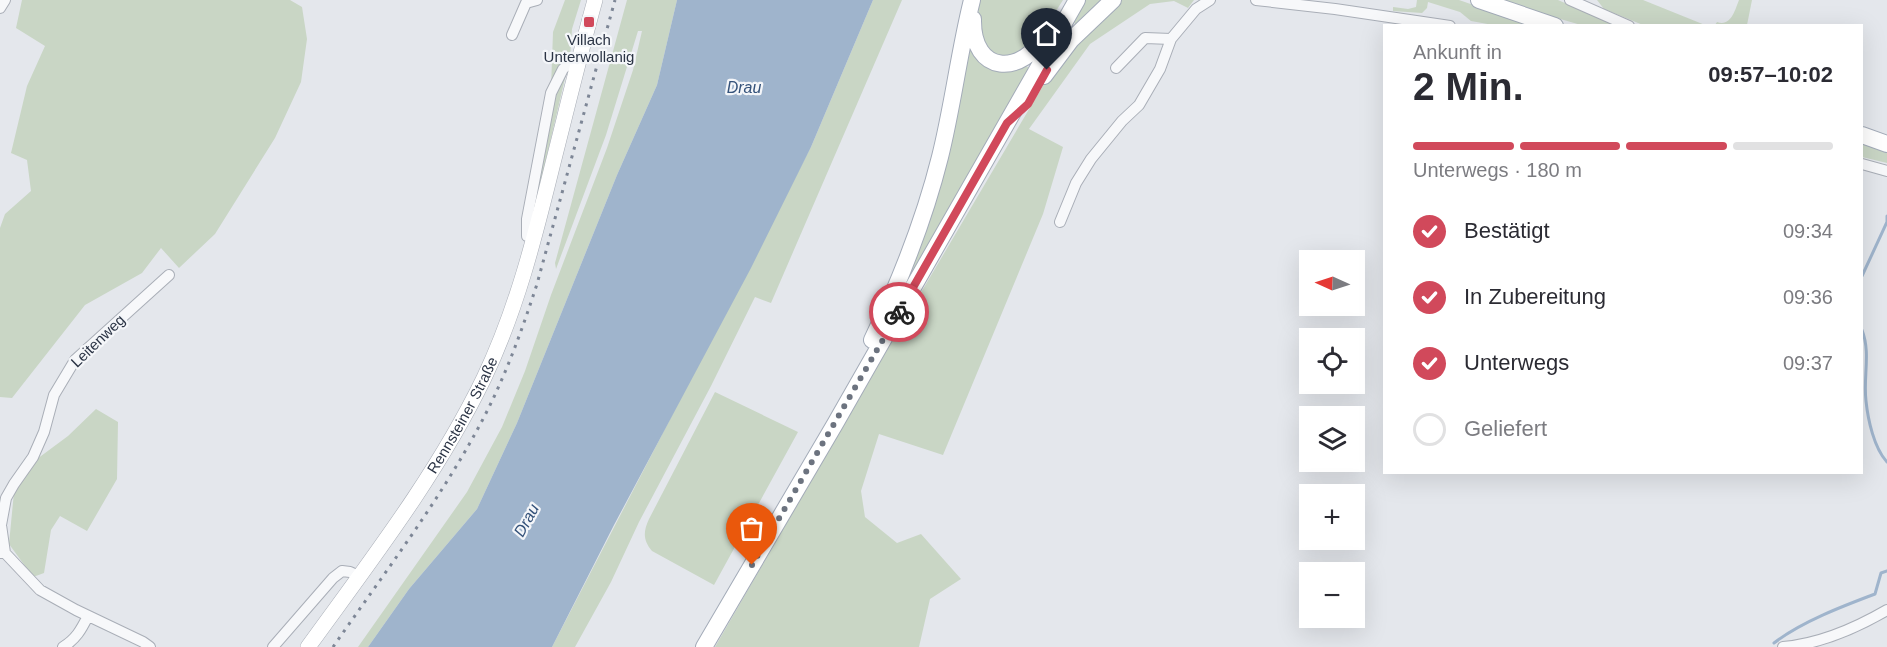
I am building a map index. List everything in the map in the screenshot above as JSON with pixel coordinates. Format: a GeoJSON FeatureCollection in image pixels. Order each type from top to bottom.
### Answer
{"type":"FeatureCollection","features":[{"type":"Feature","properties":{"kind":"main road","name":"Rennsteiner Straße"},"geometry":{"type":"LineString","coordinates":[[308,647],[440,460],[462,421],[501,339],[535,238],[594,0]]}},
{"type":"Feature","properties":{"kind":"main road"},"geometry":{"type":"LineString","coordinates":[[973,0],[974,37],[978,48],[988,59],[1000,64],[1012,64],[1025,58],[1040,46],[1058,16],[1075,0]]}},
{"type":"Feature","properties":{"kind":"main road"},"geometry":{"type":"LineString","coordinates":[[835,424],[835,406],[889,304],[910,254],[929,198],[941,155],[965,25],[973,0]]}},
{"type":"Feature","properties":{"kind":"main road"},"geometry":{"type":"LineString","coordinates":[[704,647],[835,424],[1075,0]]}},
{"type":"Feature","properties":{"kind":"main road"},"geometry":{"type":"LineString","coordinates":[[1007,123],[1028,104],[1047,70],[1071,40],[1113,0]]}},
{"type":"Feature","properties":{"kind":"main road"},"geometry":{"type":"LineString","coordinates":[[1479,0],[1549,24]]}},
{"type":"Feature","properties":{"kind":"main road"},"geometry":{"type":"LineString","coordinates":[[1863,135],[1884,143]]}},
{"type":"Feature","properties":{"kind":"street"},"geometry":{"type":"LineString","coordinates":[[0,8],[4,0]]}},
{"type":"Feature","properties":{"kind":"street"},"geometry":{"type":"LineString","coordinates":[[512,35],[526,3],[537,0]]}},
{"type":"Feature","properties":{"kind":"street"},"geometry":{"type":"LineString","coordinates":[[1060,222],[1076,183],[1090,159],[1122,121],[1139,105],[1160,69],[1171,39],[1196,9],[1210,0]]}},
{"type":"Feature","properties":{"kind":"street"},"geometry":{"type":"LineString","coordinates":[[1256,0],[1436,24]]}},
{"type":"Feature","properties":{"kind":"street"},"geometry":{"type":"LineString","coordinates":[[1570,0],[1591,4],[1626,24]]}},
{"type":"Feature","properties":{"kind":"street"},"geometry":{"type":"LineString","coordinates":[[1116,68],[1145,38],[1171,39]]}},
{"type":"Feature","properties":{"kind":"street"},"geometry":{"type":"LineString","coordinates":[[1863,164],[1886,170]]}},
{"type":"Feature","properties":{"kind":"street","name":"Leitenweg"},"geometry":{"type":"LineString","coordinates":[[3,553],[1,525],[6,498],[33,457],[44,432],[54,395],[64,377],[75,360],[169,275]]}},
{"type":"Feature","properties":{"kind":"street"},"geometry":{"type":"LineString","coordinates":[[3,553],[40,590],[150,647]]}},
{"type":"Feature","properties":{"kind":"street"},"geometry":{"type":"LineString","coordinates":[[273,647],[333,578],[342,571],[359,576]]}},
{"type":"Feature","properties":{"kind":"street"},"geometry":{"type":"LineString","coordinates":[[1783,647],[1805,645],[1870,620],[1887,610]]}},
{"type":"Feature","properties":{"kind":"street"},"geometry":{"type":"LineString","coordinates":[[63,647],[80,632],[88,616]]}},
{"type":"Feature","properties":{"kind":"green space"},"geometry":{"type":"Polygon","coordinates":[[[22,0],[290,0],[302,7],[307,39],[301,82],[275,138],[215,234],[179,268],[161,248],[142,273],[85,305],[12,398],[0,397],[0,228],[5,214],[31,191],[27,160],[11,153],[27,86],[45,46],[16,28],[22,0]]]}},
{"type":"Feature","properties":{"kind":"green space"},"geometry":{"type":"Polygon","coordinates":[[[565,0],[581,0],[572,29],[570,59],[551,88],[553,32],[565,0]]]}},
{"type":"Feature","properties":{"kind":"green space"},"geometry":{"type":"Polygon","coordinates":[[[627,0],[677,0],[657,85],[617,175],[517,423],[477,509],[409,589],[368,647],[358,647],[467,492],[502,427],[525,371],[551,295],[607,148],[633,70],[642,31],[638,31],[606,135],[556,269],[555,263],[627,0]]]}},
{"type":"Feature","properties":{"kind":"green space"},"geometry":{"type":"Polygon","coordinates":[[[873,0],[902,0],[771,303],[755,297],[639,522],[611,582],[575,647],[552,647],[811,147],[873,0]]]}},
{"type":"Feature","properties":{"kind":"green space"},"geometry":{"type":"Polygon","coordinates":[[[980,0],[1063,0],[1035,44],[1012,58],[990,53],[976,28],[980,0]]]}},
{"type":"Feature","properties":{"kind":"green space"},"geometry":{"type":"Polygon","coordinates":[[[1084,0],[1107,0],[1079,24],[1075,24],[1073,20],[1084,0]]]}},
{"type":"Feature","properties":{"kind":"green space"},"geometry":{"type":"Polygon","coordinates":[[[1120,0],[1194,0],[1188,8],[1174,1],[1150,4],[1090,44],[1029,129],[1063,147],[1043,214],[943,455],[879,434],[861,491],[865,517],[897,543],[921,534],[961,579],[930,599],[919,647],[715,647],[1051,72],[1120,0]]]}},
{"type":"Feature","properties":{"kind":"green space"},"geometry":{"type":"Polygon","coordinates":[[[1417,0],[1459,0],[1528,24],[1488,24],[1471,21],[1460,12],[1428,2],[1427,8],[1422,13],[1393,11],[1393,7],[1408,9],[1416,7],[1417,0]]]}},
{"type":"Feature","properties":{"kind":"green space"},"geometry":{"type":"Polygon","coordinates":[[[1495,0],[1558,0],[1613,24],[1578,24],[1495,0]]]}},
{"type":"Feature","properties":{"kind":"green space"},"geometry":{"type":"Polygon","coordinates":[[[1597,0],[1643,0],[1703,24],[1641,24],[1604,9],[1597,0]]]}},
{"type":"Feature","properties":{"kind":"green space"},"geometry":{"type":"Polygon","coordinates":[[[1739,0],[1752,0],[1747,24],[1716,24],[1726,22],[1734,13],[1739,0]]]}},
{"type":"Feature","properties":{"kind":"green space"},"geometry":{"type":"Polygon","coordinates":[[[967,44],[1028,67],[1028,71],[914,272],[911,273],[908,270],[967,44]]]}},
{"type":"Feature","properties":{"kind":"green space"},"geometry":{"type":"Polygon","coordinates":[[[567,70],[535,206],[555,92],[567,70]]]}},
{"type":"Feature","properties":{"kind":"green space"},"geometry":{"type":"Polygon","coordinates":[[[1863,144],[1887,153],[1887,163],[1863,157],[1863,144]]]}},
{"type":"Feature","properties":{"kind":"green space"},"geometry":{"type":"Polygon","coordinates":[[[715,392],[798,432],[714,585],[652,551],[645,536],[649,519],[715,392]]]}},
{"type":"Feature","properties":{"kind":"green space"},"geometry":{"type":"Polygon","coordinates":[[[96,409],[118,422],[117,479],[87,531],[60,516],[51,530],[44,573],[33,577],[9,544],[14,492],[37,459],[68,436],[96,409]]]}},
{"type":"Feature","properties":{"kind":"water","name":"Drau"},"geometry":{"type":"Polygon","coordinates":[[[677,0],[873,0],[811,147],[751,268],[614,525],[552,647],[368,647],[409,589],[477,509],[517,423],[617,175],[657,85],[677,0]]]}},
{"type":"Feature","properties":{"kind":"waterway"},"geometry":{"type":"LineString","coordinates":[[1863,274],[1887,222],[1887,216]]}},
{"type":"Feature","properties":{"kind":"waterway"},"geometry":{"type":"LineString","coordinates":[[1863,333],[1866,347],[1865,392],[1868,417],[1875,442],[1887,462]]}},
{"type":"Feature","properties":{"kind":"waterway"},"geometry":{"type":"LineString","coordinates":[[1774,643],[1809,621],[1875,594],[1881,573],[1887,571]]}},
{"type":"Feature","properties":{"kind":"railway"},"geometry":{"type":"LineString","coordinates":[[333,647],[449,478],[467,449],[499,386],[537,284],[615,0]]}},
{"type":"Feature","properties":{"kind":"way so far"},"geometry":{"type":"LineString","coordinates":[[752,565],[899,312]]}},
{"type":"Feature","properties":{"kind":"place","name":"Villach Unterwollanig"},"geometry":{"type":"Point","coordinates":[589,22]}},
{"type":"Feature","properties":{"kind":"route"},"geometry":{"type":"LineString","coordinates":[[899,312],[1007,123],[1028,104],[1047,70]]}}]}
